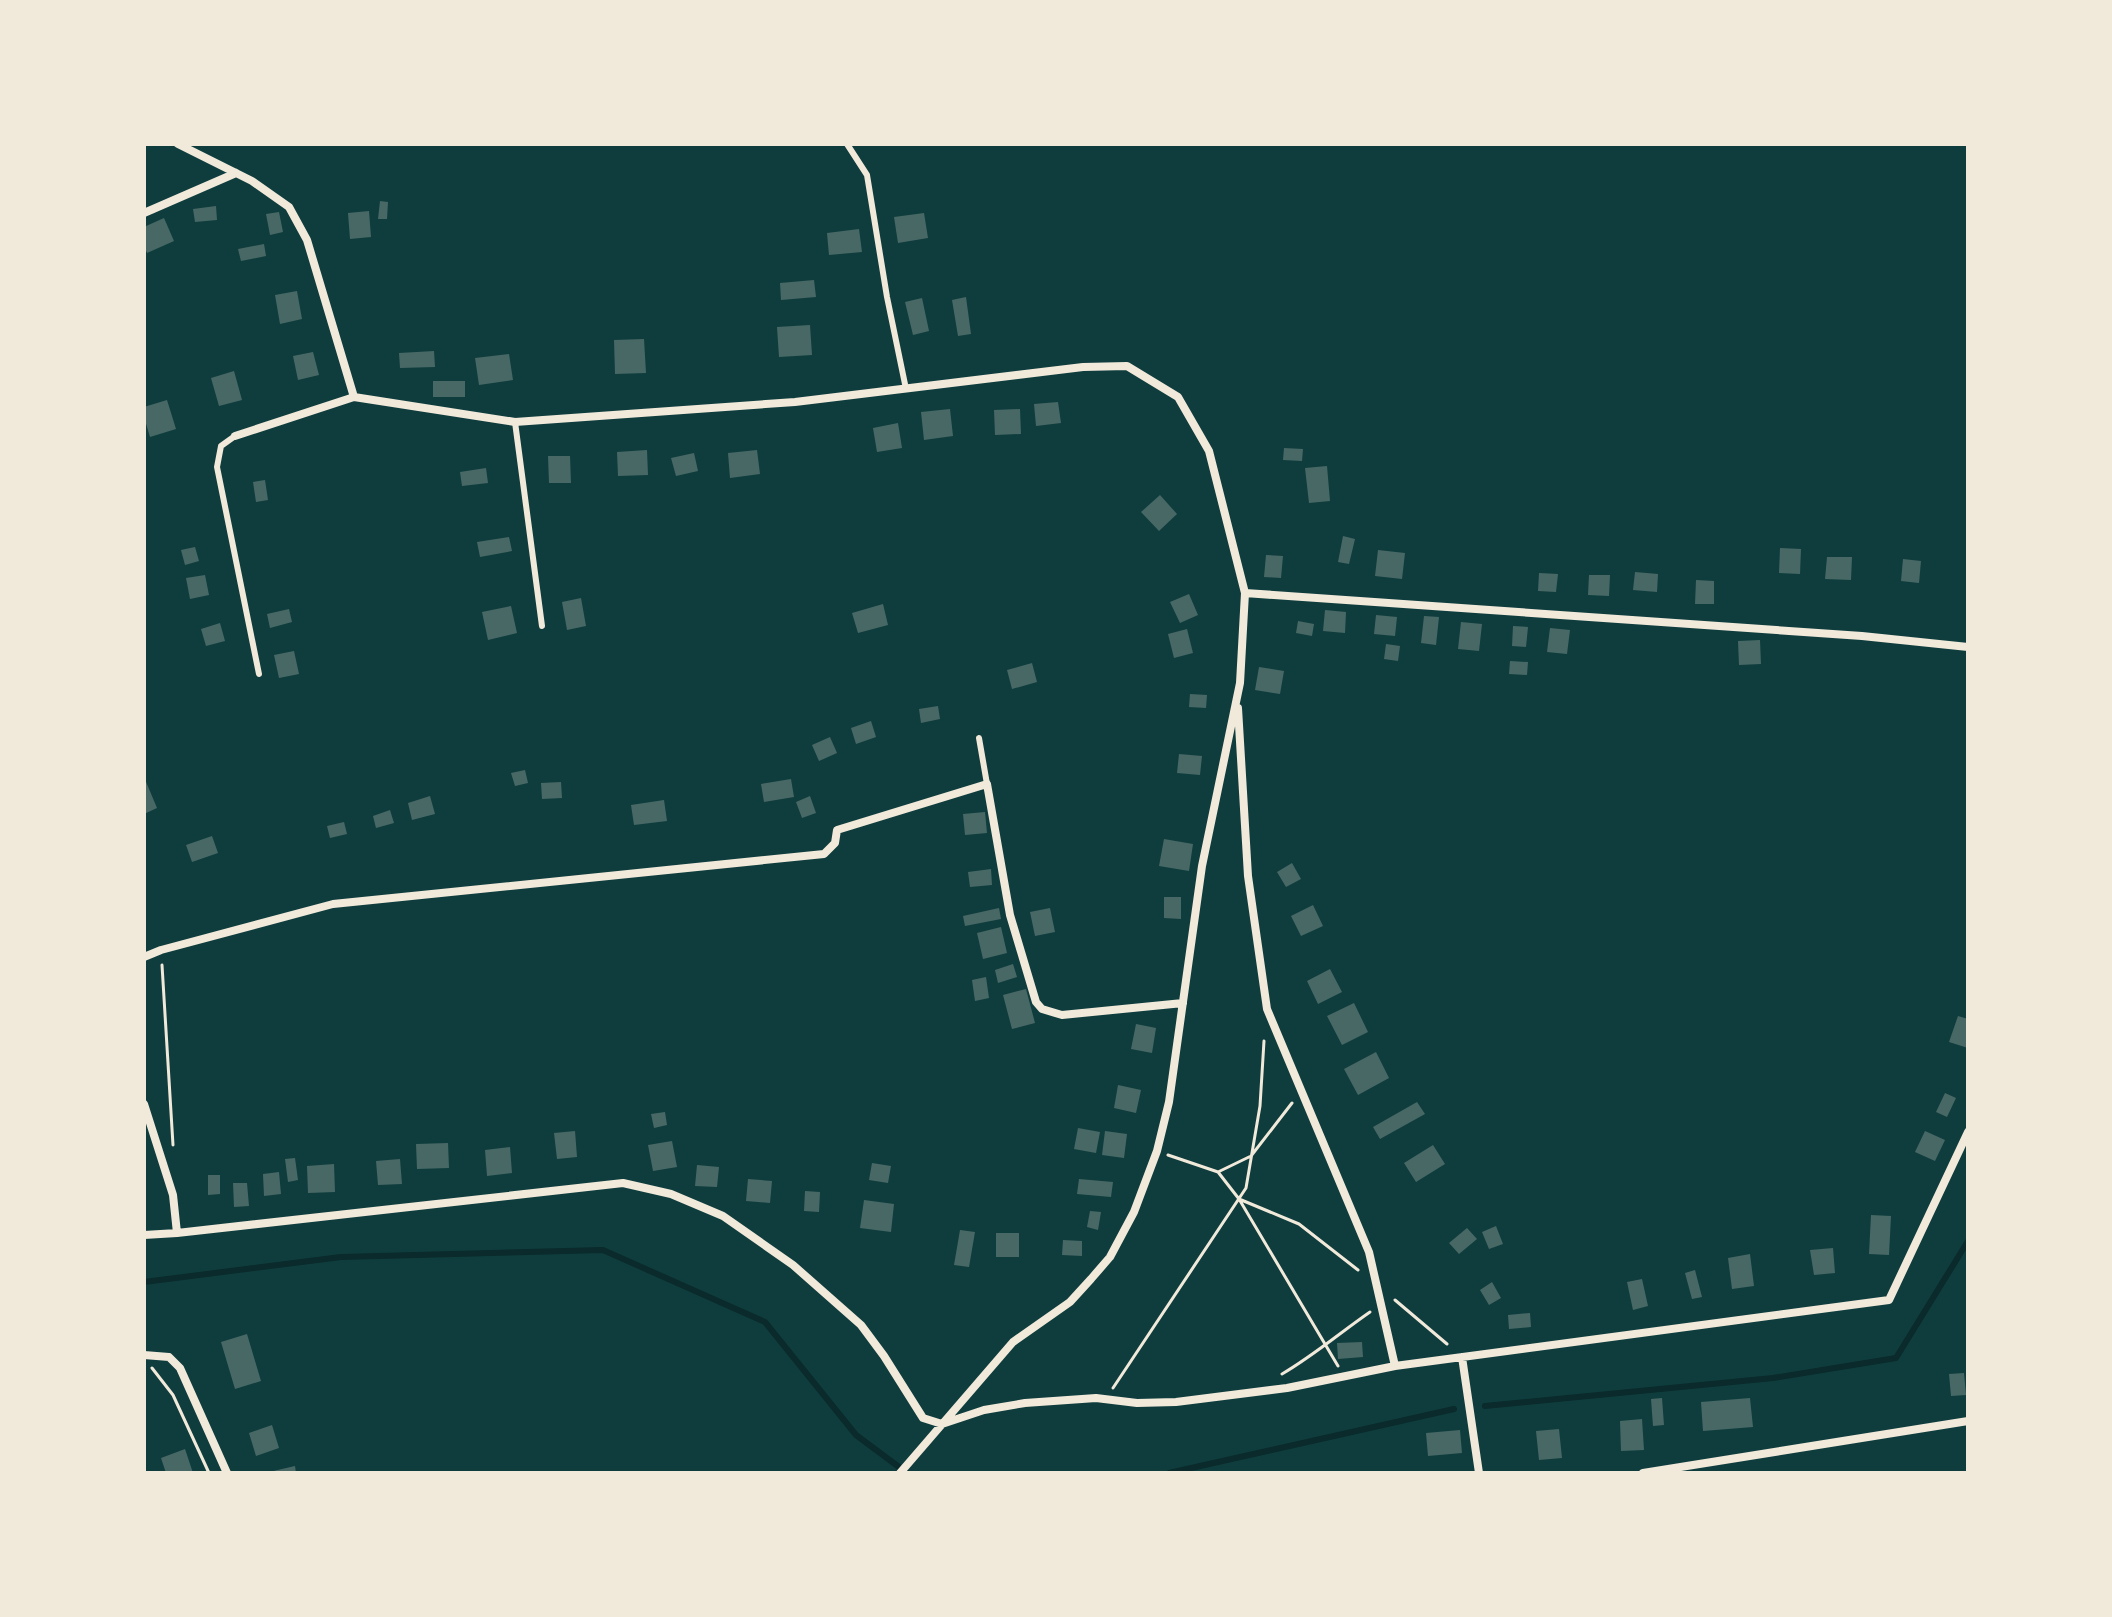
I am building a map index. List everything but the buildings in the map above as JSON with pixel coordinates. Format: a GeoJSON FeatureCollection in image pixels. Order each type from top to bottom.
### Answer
{"type":"FeatureCollection","features":[{"type":"Feature","properties":{"kind":"street"},"geometry":{"type":"LineString","coordinates":[[178,144],[236,173],[289,207],[307,240],[354,397]]}},
{"type":"Feature","properties":{"kind":"street"},"geometry":{"type":"LineString","coordinates":[[144,213],[236,173]]}},
{"type":"Feature","properties":{"kind":"street"},"geometry":{"type":"LineString","coordinates":[[235,436],[354,397],[515,422],[795,402],[1083,367],[1127,366],[1178,397],[1209,451],[1245,593],[1238,693],[1248,876],[1267,1009],[1369,1252],[1395,1366]]}},
{"type":"Feature","properties":{"kind":"street"},"geometry":{"type":"LineString","coordinates":[[1245,593],[1847,635],[1968,647]]}},
{"type":"Feature","properties":{"kind":"street"},"geometry":{"type":"LineString","coordinates":[[900,1473],[1013,1342],[1070,1302],[1110,1257],[1134,1212],[1157,1151],[1169,1102],[1202,866],[1238,693]]}},
{"type":"Feature","properties":{"kind":"street"},"geometry":{"type":"LineString","coordinates":[[144,957],[333,904],[824,854],[835,843],[837,830],[987,784],[1010,915],[1036,1002],[1042,1009],[1062,1015],[1183,1003]]}},
{"type":"Feature","properties":{"kind":"street"},"geometry":{"type":"LineString","coordinates":[[144,1104],[173,1195],[177,1233]]}},
{"type":"Feature","properties":{"kind":"street"},"geometry":{"type":"LineString","coordinates":[[144,1235],[623,1183],[671,1194],[723,1216],[793,1265],[840,1304],[861,1325],[884,1356],[923,1418],[942,1424],[984,1410],[1025,1403],[1106,1399],[1137,1403],[1176,1402],[1287,1388],[1395,1366],[1889,1300],[1968,1132]]}},
{"type":"Feature","properties":{"kind":"street"},"geometry":{"type":"LineString","coordinates":[[144,1355],[169,1357],[180,1368],[227,1473]]}},
{"type":"Feature","properties":{"kind":"street"},"geometry":{"type":"LineString","coordinates":[[1462,1357],[1479,1473]]}},
{"type":"Feature","properties":{"kind":"street"},"geometry":{"type":"LineString","coordinates":[[1643,1473],[1968,1421]]}},
{"type":"Feature","properties":{"kind":"lane"},"geometry":{"type":"LineString","coordinates":[[847,144],[867,175],[906,389]]}},
{"type":"Feature","properties":{"kind":"lane"},"geometry":{"type":"LineString","coordinates":[[515,422],[542,626]]}},
{"type":"Feature","properties":{"kind":"lane"},"geometry":{"type":"LineString","coordinates":[[235,436],[221,446],[217,467],[259,674]]}},
{"type":"Feature","properties":{"kind":"lane"},"geometry":{"type":"LineString","coordinates":[[979,738],[987,784]]}},
{"type":"Feature","properties":{"kind":"path"},"geometry":{"type":"LineString","coordinates":[[161,950],[173,1155]]}},
{"type":"Feature","properties":{"kind":"path"},"geometry":{"type":"LineString","coordinates":[[1106,1399],[1246,1188],[1260,1106],[1265,1037]]}},
{"type":"Feature","properties":{"kind":"path"},"geometry":{"type":"LineString","coordinates":[[1218,1172],[1251,1156],[1301,1091]]}},
{"type":"Feature","properties":{"kind":"path"},"geometry":{"type":"LineString","coordinates":[[1157,1151],[1218,1172],[1239,1199],[1344,1376]]}},
{"type":"Feature","properties":{"kind":"path"},"geometry":{"type":"LineString","coordinates":[[1239,1199],[1299,1224],[1462,1357]]}},
{"type":"Feature","properties":{"kind":"path"},"geometry":{"type":"LineString","coordinates":[[1273,1378],[1300,1364],[1324,1343],[1381,1305]]}},
{"type":"Feature","properties":{"kind":"path"},"geometry":{"type":"LineString","coordinates":[[151,1367],[173,1395],[209,1473]]}},
{"type":"Feature","properties":{"kind":"waterway"},"geometry":{"type":"LineString","coordinates":[[1485,1406],[1773,1378],[1896,1358],[1968,1241]]}},
{"type":"Feature","properties":{"kind":"waterway"},"geometry":{"type":"LineString","coordinates":[[144,1282],[341,1257],[603,1250],[765,1322],[856,1435],[907,1473]]}},
{"type":"Feature","properties":{"kind":"waterway"},"geometry":{"type":"LineString","coordinates":[[1169,1473],[1454,1409]]}}]}
